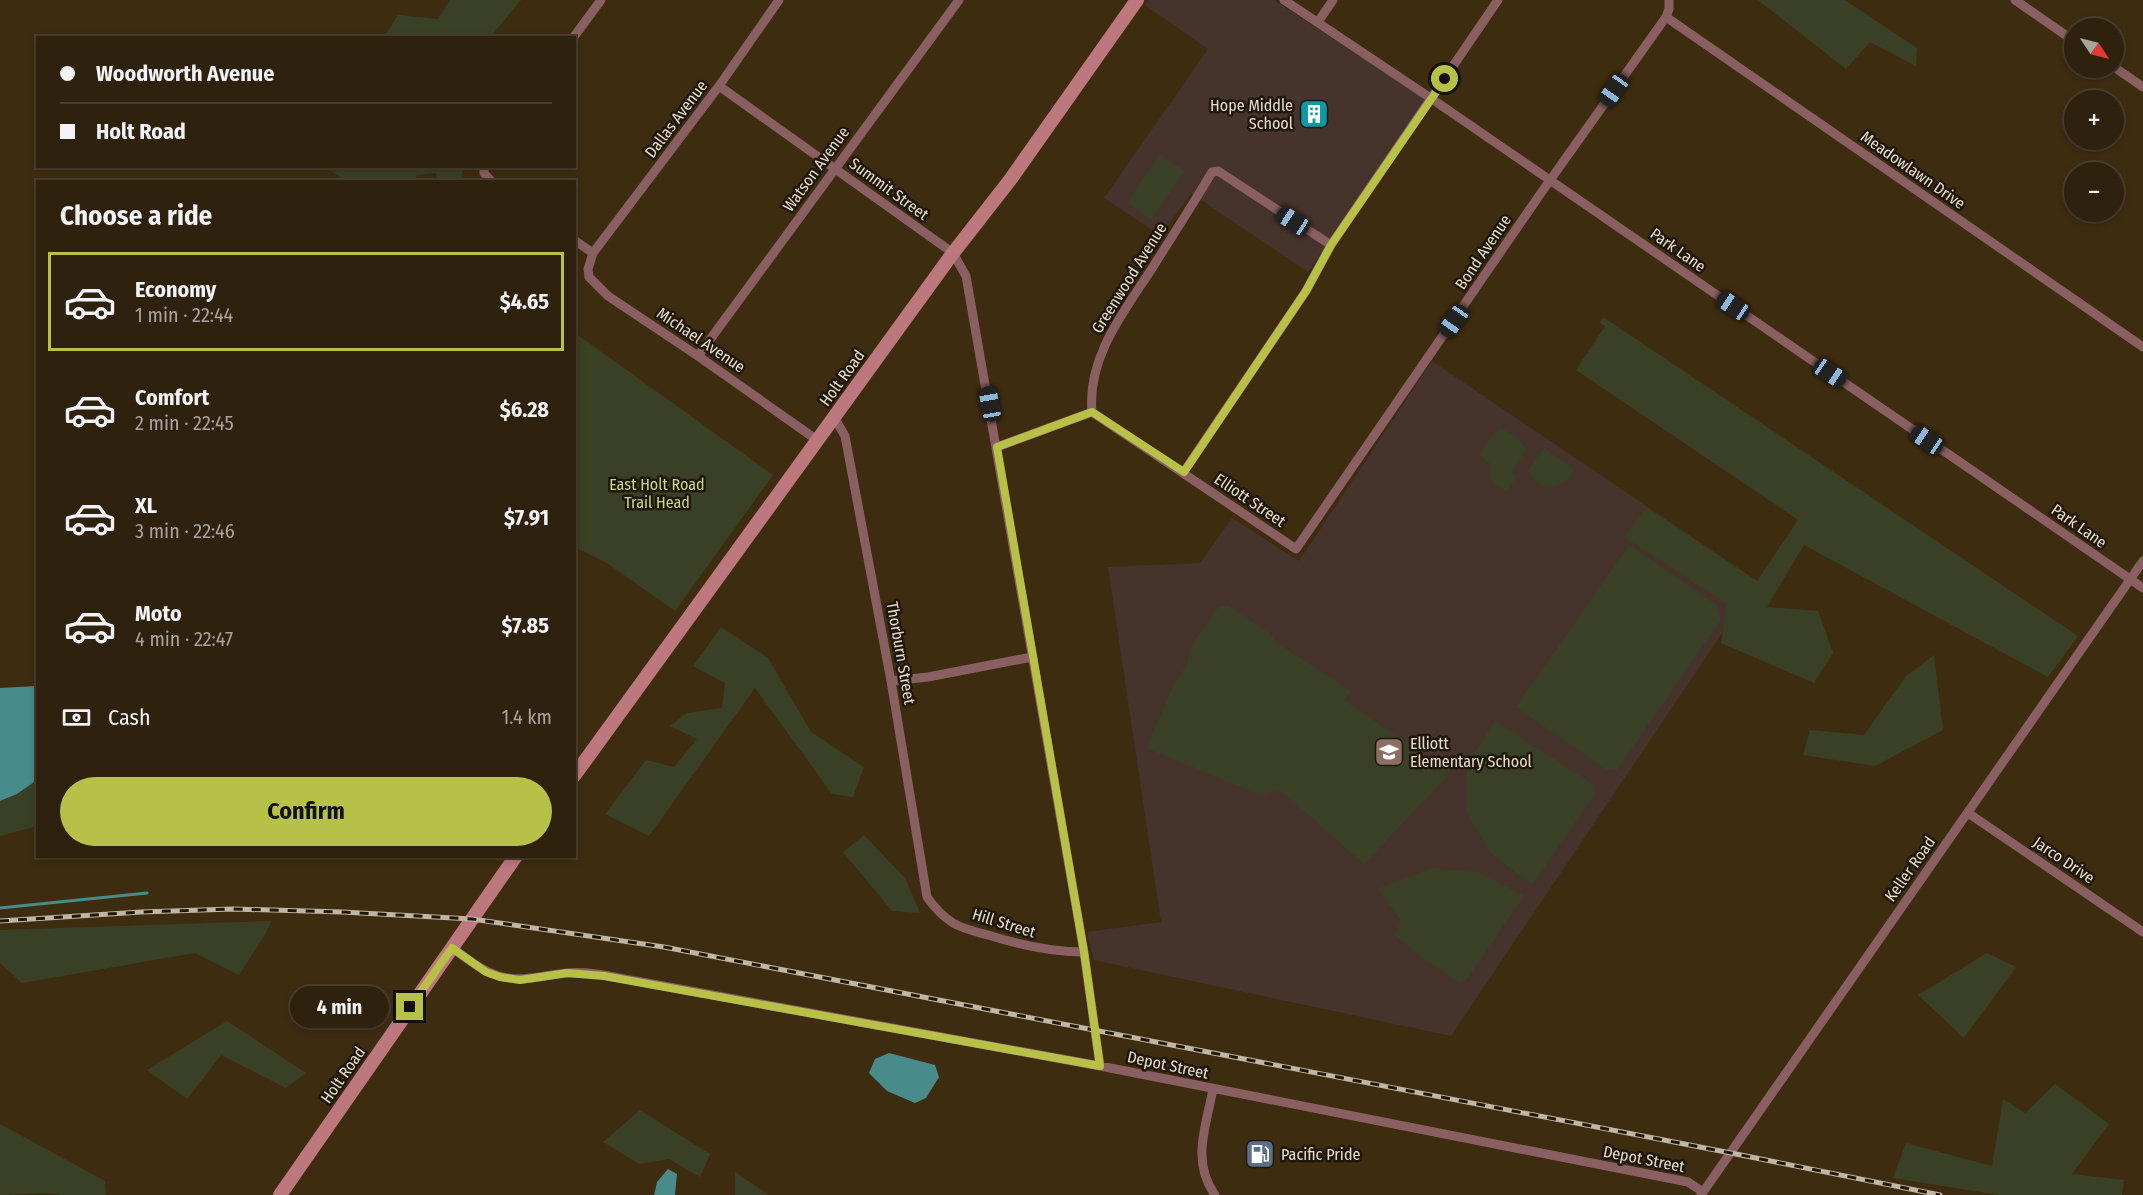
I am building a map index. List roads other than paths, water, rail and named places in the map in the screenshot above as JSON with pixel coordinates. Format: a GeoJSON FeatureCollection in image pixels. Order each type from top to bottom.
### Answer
{"type":"FeatureCollection","features":[{"type":"Feature","properties":{"kind":"main road","name":"Holt Road"},"geometry":{"type":"LineString","coordinates":[[576,773],[952,253],[1010,180],[1137,0]]}},
{"type":"Feature","properties":{"kind":"main road","name":"Holt Road"},"geometry":{"type":"LineString","coordinates":[[280,1195],[515,858]]}},
{"type":"Feature","properties":{"kind":"street"},"geometry":{"type":"LineString","coordinates":[[574,36],[601,0]]}},
{"type":"Feature","properties":{"kind":"street","name":"Dallas Avenue"},"geometry":{"type":"LineString","coordinates":[[593,253],[719,86],[779,0]]}},
{"type":"Feature","properties":{"kind":"street","name":"Watson Avenue"},"geometry":{"type":"LineString","coordinates":[[698,356],[958,0]]}},
{"type":"Feature","properties":{"kind":"street","name":"Park Lane"},"geometry":{"type":"LineString","coordinates":[[1284,0],[1432,99],[2143,588]]}},
{"type":"Feature","properties":{"kind":"street"},"geometry":{"type":"LineString","coordinates":[[1318,22],[1333,0]]}},
{"type":"Feature","properties":{"kind":"street"},"geometry":{"type":"LineString","coordinates":[[1184,472],[1306,291],[1331,245],[1498,0]]}},
{"type":"Feature","properties":{"kind":"street","name":"Bond Avenue"},"geometry":{"type":"LineString","coordinates":[[1296,549],[1550,180],[1666,17],[1669,0]]}},
{"type":"Feature","properties":{"kind":"street"},"geometry":{"type":"LineString","coordinates":[[2015,0],[2064,34]]}},
{"type":"Feature","properties":{"kind":"street","name":"Meadowlawn Drive"},"geometry":{"type":"LineString","coordinates":[[1666,17],[2143,347]]}},
{"type":"Feature","properties":{"kind":"street"},"geometry":{"type":"LineString","coordinates":[[2124,74],[2143,87]]}},
{"type":"Feature","properties":{"kind":"street","name":"Summit Street"},"geometry":{"type":"LineString","coordinates":[[719,86],[952,253]]}},
{"type":"Feature","properties":{"kind":"street","name":"Greenwood Avenue"},"geometry":{"type":"LineString","coordinates":[[1092,412],[1090,396],[1093,377],[1109,336],[1212,172],[1218,171],[1331,245]]}},
{"type":"Feature","properties":{"kind":"street"},"geometry":{"type":"LineString","coordinates":[[576,241],[593,253]]}},
{"type":"Feature","properties":{"kind":"street","name":"Michael Avenue"},"geometry":{"type":"LineString","coordinates":[[593,253],[588,269],[589,277],[608,296],[817,440]]}},
{"type":"Feature","properties":{"kind":"street"},"geometry":{"type":"LineString","coordinates":[[952,253],[966,276],[1084,952],[1100,1066]]}},
{"type":"Feature","properties":{"kind":"street"},"geometry":{"type":"LineString","coordinates":[[997,447],[1092,412]]}},
{"type":"Feature","properties":{"kind":"street","name":"Elliott Street"},"geometry":{"type":"LineString","coordinates":[[1092,412],[1296,549]]}},
{"type":"Feature","properties":{"kind":"street","name":"Thorburn Street"},"geometry":{"type":"LineString","coordinates":[[834,417],[845,436],[891,681],[927,897]]}},
{"type":"Feature","properties":{"kind":"street","name":"Keller Road"},"geometry":{"type":"LineString","coordinates":[[1702,1194],[2143,561]]}},
{"type":"Feature","properties":{"kind":"street"},"geometry":{"type":"LineString","coordinates":[[891,681],[1032,657]]}},
{"type":"Feature","properties":{"kind":"street","name":"Jarco Drive"},"geometry":{"type":"LineString","coordinates":[[1968,813],[2143,932]]}},
{"type":"Feature","properties":{"kind":"street","name":"Hill Street"},"geometry":{"type":"LineString","coordinates":[[927,897],[936,909],[953,923],[973,931],[1034,948],[1059,952],[1084,952]]}},
{"type":"Feature","properties":{"kind":"street","name":"Depot Street"},"geometry":{"type":"LineString","coordinates":[[452,948],[486,972],[500,977],[520,980],[567,973],[604,976],[1100,1066],[1688,1182],[1702,1194]]}},
{"type":"Feature","properties":{"kind":"street"},"geometry":{"type":"LineString","coordinates":[[1213,1089],[1202,1147],[1201,1166],[1208,1185],[1215,1195]]}},
{"type":"Feature","properties":{"kind":"water"},"geometry":{"type":"Polygon","coordinates":[[[36,686],[36,781],[17,794],[0,801],[0,688],[36,686]]]}},
{"type":"Feature","properties":{"kind":"water"},"geometry":{"type":"Polygon","coordinates":[[[889,1053],[935,1065],[939,1077],[926,1098],[915,1103],[887,1091],[869,1073],[875,1059],[889,1053]]]}},
{"type":"Feature","properties":{"kind":"water"},"geometry":{"type":"Polygon","coordinates":[[[668,1169],[677,1174],[675,1195],[654,1195],[657,1182],[668,1169]]]}},
{"type":"Feature","properties":{"kind":"waterway"},"geometry":{"type":"LineString","coordinates":[[0,908],[147,893]]}},
{"type":"Feature","properties":{"kind":"railway"},"geometry":{"type":"LineString","coordinates":[[0,921],[233,909],[472,919],[664,947],[1940,1195]]}},
{"type":"Feature","properties":{"kind":"place","name":"Hope Middle School"},"geometry":{"type":"Point","coordinates":[1314,114]}},
{"type":"Feature","properties":{"kind":"place","name":"Elliott Elementary School"},"geometry":{"type":"Point","coordinates":[1389,752]}},
{"type":"Feature","properties":{"kind":"place","name":"Pacific Pride"},"geometry":{"type":"Point","coordinates":[1260,1154]}},
{"type":"Feature","properties":{"kind":"park label","name":"East Holt Road Trail Head"},"geometry":{"type":"Point","coordinates":[657,493]}}]}
